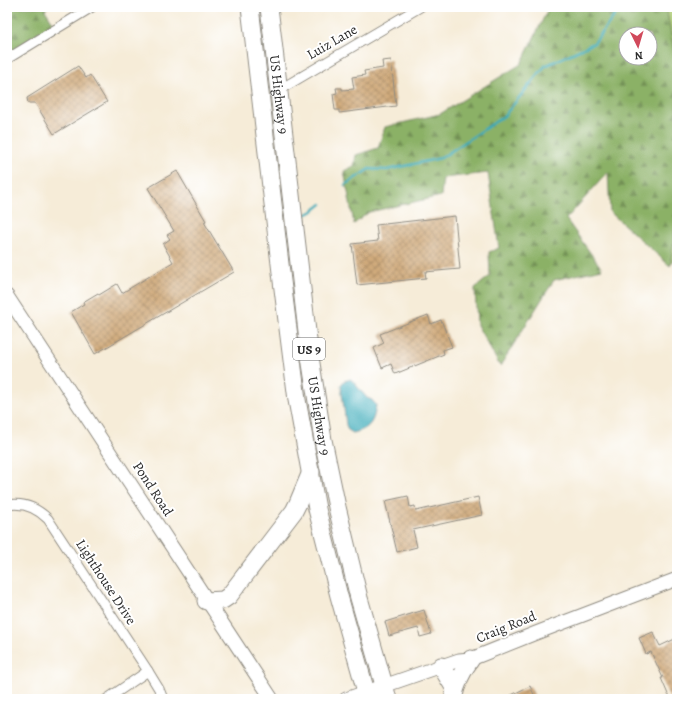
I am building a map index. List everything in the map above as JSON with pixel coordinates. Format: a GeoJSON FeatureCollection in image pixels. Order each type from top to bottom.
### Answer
{"type":"FeatureCollection","features":[{"type":"Feature","properties":{"kind":"highway","name":"US Highway 9"},"geometry":{"type":"LineString","coordinates":[[250,7],[297,400],[316,501],[338,592],[367,695]]}},
{"type":"Feature","properties":{"kind":"highway","name":"US Highway 9"},"geometry":{"type":"LineString","coordinates":[[269,7],[310,356],[323,440],[359,598],[386,692]]}},
{"type":"Feature","properties":{"kind":"highway"},"geometry":{"type":"LineString","coordinates":[[206,600],[223,600],[229,596],[296,507],[311,472]]}},
{"type":"Feature","properties":{"kind":"highway"},"geometry":{"type":"LineString","coordinates":[[454,694],[464,668],[471,659]]}},
{"type":"Feature","properties":{"kind":"highway"},"geometry":{"type":"LineString","coordinates":[[441,666],[454,694]]}},
{"type":"Feature","properties":{"kind":"main road","name":"Pond Road"},"geometry":{"type":"LineString","coordinates":[[7,296],[272,699]]}},
{"type":"Feature","properties":{"kind":"main road","name":"Craig Road"},"geometry":{"type":"LineString","coordinates":[[346,699],[386,692],[441,666],[459,660],[471,659],[536,632],[677,579]]}},
{"type":"Feature","properties":{"kind":"street"},"geometry":{"type":"LineString","coordinates":[[7,59],[92,7]]}},
{"type":"Feature","properties":{"kind":"street","name":"Luiz Lane"},"geometry":{"type":"LineString","coordinates":[[279,90],[420,7]]}},
{"type":"Feature","properties":{"kind":"street","name":"Lighthouse Drive"},"geometry":{"type":"LineString","coordinates":[[7,505],[25,505],[35,509],[48,520],[148,671],[163,699]]}},
{"type":"Feature","properties":{"kind":"street"},"geometry":{"type":"LineString","coordinates":[[106,699],[148,671]]}},
{"type":"Feature","properties":{"kind":"green space"},"geometry":{"type":"Polygon","coordinates":[[[7,7],[48,7],[45,10],[57,29],[7,57],[7,7]]]}},
{"type":"Feature","properties":{"kind":"green space"},"geometry":{"type":"Polygon","coordinates":[[[549,7],[666,7],[677,67],[677,219],[670,266],[610,212],[608,172],[566,219],[602,269],[554,280],[500,366],[477,325],[475,288],[490,276],[489,252],[499,248],[488,173],[443,178],[441,196],[369,212],[354,224],[344,171],[354,166],[356,155],[378,148],[385,127],[440,114],[521,64],[549,7]]]}},
{"type":"Feature","properties":{"kind":"green space"},"geometry":{"type":"Polygon","coordinates":[[[666,7],[677,7],[677,67],[666,7]]]}},
{"type":"Feature","properties":{"kind":"green space"},"geometry":{"type":"Polygon","coordinates":[[[677,219],[677,254],[670,266],[677,219]]]}},
{"type":"Feature","properties":{"kind":"water"},"geometry":{"type":"Polygon","coordinates":[[[351,379],[367,398],[372,400],[376,405],[374,416],[370,424],[367,427],[353,433],[348,430],[346,425],[341,385],[344,381],[351,379]]]}},
{"type":"Feature","properties":{"kind":"building"},"geometry":{"type":"Polygon","coordinates":[[[391,60],[396,106],[339,113],[339,110],[335,110],[333,94],[337,93],[336,88],[342,88],[342,90],[354,89],[352,77],[365,75],[364,71],[383,68],[382,61],[391,60]]]}},
{"type":"Feature","properties":{"kind":"building"},"geometry":{"type":"Polygon","coordinates":[[[78,66],[86,78],[90,75],[107,102],[54,134],[35,103],[28,103],[27,98],[78,66]]]}},
{"type":"Feature","properties":{"kind":"building"},"geometry":{"type":"Polygon","coordinates":[[[177,171],[206,221],[204,222],[234,272],[95,354],[71,312],[84,304],[83,302],[98,293],[99,295],[117,284],[122,293],[173,262],[163,244],[170,239],[167,235],[174,231],[148,188],[177,171]]]}},
{"type":"Feature","properties":{"kind":"building"},"geometry":{"type":"Polygon","coordinates":[[[455,216],[460,269],[425,272],[426,278],[357,285],[352,244],[378,241],[376,225],[455,216]]]}},
{"type":"Feature","properties":{"kind":"building"},"geometry":{"type":"Polygon","coordinates":[[[428,315],[431,324],[441,320],[452,347],[443,350],[444,354],[395,374],[391,364],[382,368],[374,348],[384,343],[380,334],[428,315]]]}},
{"type":"Feature","properties":{"kind":"building"},"geometry":{"type":"Polygon","coordinates":[[[408,496],[410,507],[415,506],[416,511],[478,497],[482,515],[413,530],[417,547],[397,552],[385,501],[408,496]]]}},
{"type":"Feature","properties":{"kind":"building"},"geometry":{"type":"Polygon","coordinates":[[[424,610],[431,634],[420,637],[418,628],[389,636],[385,622],[424,610]]]}},
{"type":"Feature","properties":{"kind":"building"},"geometry":{"type":"Polygon","coordinates":[[[653,632],[660,646],[677,638],[677,699],[670,699],[661,678],[663,678],[651,652],[646,654],[639,638],[653,632]]]}},
{"type":"Feature","properties":{"kind":"building"},"geometry":{"type":"Polygon","coordinates":[[[530,686],[536,699],[503,699],[530,686]]]}},
{"type":"Feature","properties":{"kind":"waterway"},"geometry":{"type":"LineString","coordinates":[[345,185],[369,169],[387,170],[441,158],[504,116],[545,66],[594,43],[621,7]]}},
{"type":"Feature","properties":{"kind":"waterway"},"geometry":{"type":"LineString","coordinates":[[303,216],[322,204]]}}]}
